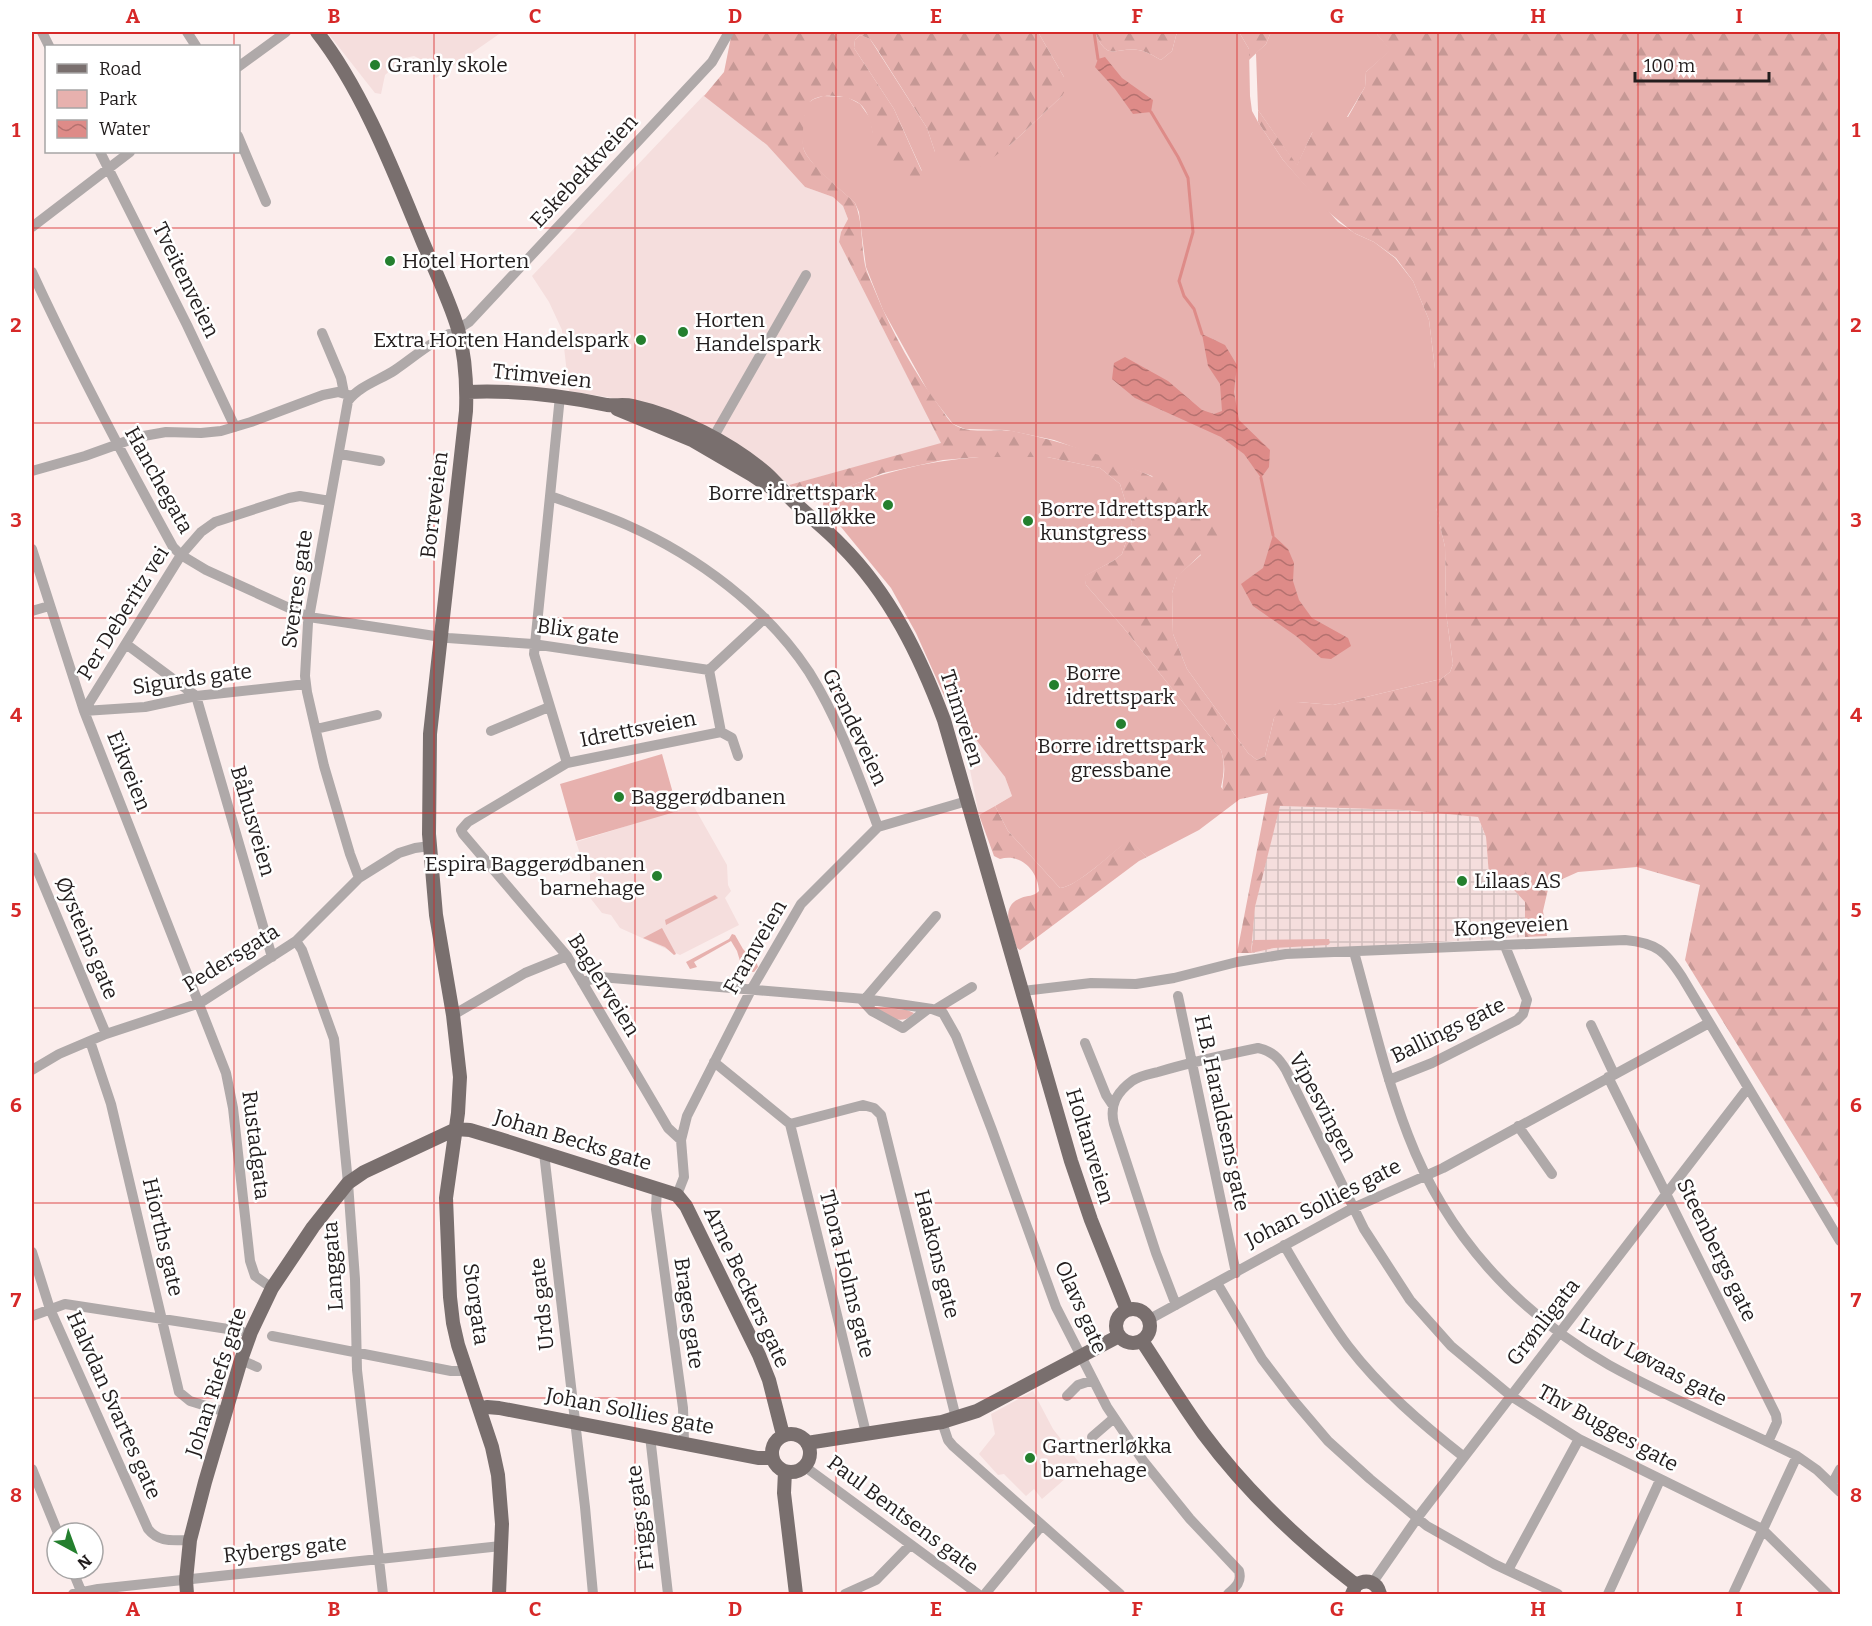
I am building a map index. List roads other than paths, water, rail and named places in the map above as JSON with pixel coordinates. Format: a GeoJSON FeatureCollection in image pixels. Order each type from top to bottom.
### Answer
{"type":"FeatureCollection","features":[{"type":"Feature","properties":{"kind":"main road","name":"Borreveien"},"geometry":{"type":"LineString","coordinates":[[317,32],[342,70],[375,133],[404,197],[463,355],[467,392],[430,734],[430,846],[437,925],[453,1015]]}},
{"type":"Feature","properties":{"kind":"main road","name":"Trimveien"},"geometry":{"type":"LineString","coordinates":[[467,392],[523,392],[613,406],[622,412],[710,443],[791,499],[854,559],[899,621],[916,651],[934,693],[944,720],[1023,991]]}},
{"type":"Feature","properties":{"kind":"main road","name":"Holtanveien"},"geometry":{"type":"LineString","coordinates":[[1023,991],[1071,1161],[1091,1220],[1127,1311]]}},
{"type":"Feature","properties":{"kind":"main road","name":"Storgata"},"geometry":{"type":"LineString","coordinates":[[453,1015],[460,1077],[456,1129],[446,1198],[453,1323],[498,1475],[501,1501],[499,1594]]}},
{"type":"Feature","properties":{"kind":"main road","name":"Johan Riefs gate"},"geometry":{"type":"LineString","coordinates":[[187,1587],[190,1540],[226,1412],[250,1332],[272,1288],[318,1220],[348,1183],[364,1172],[456,1129]]}},
{"type":"Feature","properties":{"kind":"main road","name":"Johan Becks gate"},"geometry":{"type":"LineString","coordinates":[[456,1129],[470,1130],[677,1195]]}},
{"type":"Feature","properties":{"kind":"main road","name":"Arne Beckers gate"},"geometry":{"type":"LineString","coordinates":[[677,1195],[686,1206],[759,1355],[769,1380],[783,1435]]}},
{"type":"Feature","properties":{"kind":"main road"},"geometry":{"type":"LineString","coordinates":[[1127,1311],[1142,1312],[1148,1320],[1149,1329],[1142,1341],[1129,1343],[1119,1335],[1116,1327],[1118,1319],[1127,1311]]}},
{"type":"Feature","properties":{"kind":"main road"},"geometry":{"type":"LineString","coordinates":[[807,1443],[942,1422],[977,1411],[1119,1335]]}},
{"type":"Feature","properties":{"kind":"main road"},"geometry":{"type":"LineString","coordinates":[[1142,1341],[1203,1433],[1240,1479],[1281,1522],[1354,1590],[1365,1581],[1376,1588]]}},
{"type":"Feature","properties":{"kind":"main road","name":"Johan Sollies gate"},"geometry":{"type":"LineString","coordinates":[[480,1409],[499,1408],[758,1458],[772,1458]]}},
{"type":"Feature","properties":{"kind":"main road"},"geometry":{"type":"LineString","coordinates":[[796,1434],[807,1443],[809,1457],[804,1466],[797,1471],[785,1471],[777,1466],[772,1458],[773,1445],[783,1435],[796,1434]]}},
{"type":"Feature","properties":{"kind":"main road"},"geometry":{"type":"LineString","coordinates":[[785,1471],[784,1493],[796,1594]]}},
{"type":"Feature","properties":{"kind":"street"},"geometry":{"type":"LineString","coordinates":[[187,32],[195,45]]}},
{"type":"Feature","properties":{"kind":"street"},"geometry":{"type":"LineString","coordinates":[[240,66],[286,32]]}},
{"type":"Feature","properties":{"kind":"street","name":"Eskebekkveien"},"geometry":{"type":"LineString","coordinates":[[348,395],[396,369],[433,342],[469,322],[712,62],[729,32]]}},
{"type":"Feature","properties":{"kind":"street"},"geometry":{"type":"LineString","coordinates":[[240,141],[266,202]]}},
{"type":"Feature","properties":{"kind":"street","name":"Tveitenveien"},"geometry":{"type":"LineString","coordinates":[[101,153],[235,427]]}},
{"type":"Feature","properties":{"kind":"street"},"geometry":{"type":"LineString","coordinates":[[32,227],[129,153]]}},
{"type":"Feature","properties":{"kind":"street","name":"Hanchegata"},"geometry":{"type":"LineString","coordinates":[[32,272],[73,360],[117,445],[173,547],[181,555],[206,570],[309,616],[441,636]]}},
{"type":"Feature","properties":{"kind":"street"},"geometry":{"type":"LineString","coordinates":[[710,443],[806,274]]}},
{"type":"Feature","properties":{"kind":"street"},"geometry":{"type":"LineString","coordinates":[[322,333],[348,395]]}},
{"type":"Feature","properties":{"kind":"street"},"geometry":{"type":"LineString","coordinates":[[32,471],[85,456],[138,437],[156,433],[208,432],[235,427],[323,395],[335,392],[348,395]]}},
{"type":"Feature","properties":{"kind":"street","name":"Sverres gate"},"geometry":{"type":"LineString","coordinates":[[348,395],[340,454],[309,616],[306,684],[343,830],[359,878]]}},
{"type":"Feature","properties":{"kind":"street"},"geometry":{"type":"LineString","coordinates":[[533,644],[560,396]]}},
{"type":"Feature","properties":{"kind":"street"},"geometry":{"type":"LineString","coordinates":[[340,454],[380,461]]}},
{"type":"Feature","properties":{"kind":"street","name":"Per Deberitz vei"},"geometry":{"type":"LineString","coordinates":[[84,711],[181,555],[201,532],[215,522],[290,498],[300,496],[330,501]]}},
{"type":"Feature","properties":{"kind":"street","name":"Grendeveien"},"geometry":{"type":"LineString","coordinates":[[550,496],[626,524],[666,544],[707,569],[765,618],[792,649],[822,694],[847,747],[878,826]]}},
{"type":"Feature","properties":{"kind":"street","name":"Eikveien"},"geometry":{"type":"LineString","coordinates":[[32,549],[84,711],[200,1003]]}},
{"type":"Feature","properties":{"kind":"street"},"geometry":{"type":"LineString","coordinates":[[32,610],[49,606]]}},
{"type":"Feature","properties":{"kind":"street"},"geometry":{"type":"LineString","coordinates":[[709,670],[765,618]]}},
{"type":"Feature","properties":{"kind":"street","name":"Blix gate"},"geometry":{"type":"LineString","coordinates":[[441,636],[533,644],[709,670]]}},
{"type":"Feature","properties":{"kind":"street"},"geometry":{"type":"LineString","coordinates":[[126,644],[196,696]]}},
{"type":"Feature","properties":{"kind":"street","name":"Idrettsveien"},"geometry":{"type":"LineString","coordinates":[[533,644],[549,707],[567,763]]}},
{"type":"Feature","properties":{"kind":"street","name":"Idrettsveien"},"geometry":{"type":"LineString","coordinates":[[461,830],[468,822],[567,763],[721,732],[709,670]]}},
{"type":"Feature","properties":{"kind":"street","name":"Sigurds gate"},"geometry":{"type":"LineString","coordinates":[[84,711],[145,707],[196,696],[306,684]]}},
{"type":"Feature","properties":{"kind":"street","name":"Båhusveien"},"geometry":{"type":"LineString","coordinates":[[196,696],[272,957]]}},
{"type":"Feature","properties":{"kind":"street"},"geometry":{"type":"LineString","coordinates":[[491,731],[549,707]]}},
{"type":"Feature","properties":{"kind":"street"},"geometry":{"type":"LineString","coordinates":[[316,729],[377,715]]}},
{"type":"Feature","properties":{"kind":"street"},"geometry":{"type":"LineString","coordinates":[[721,732],[732,738],[738,756]]}},
{"type":"Feature","properties":{"kind":"street","name":"Framveien"},"geometry":{"type":"LineString","coordinates":[[677,1195],[684,1176],[681,1140],[687,1116],[751,990],[801,904],[878,826],[967,801]]}},
{"type":"Feature","properties":{"kind":"street","name":"Baglerveien"},"geometry":{"type":"LineString","coordinates":[[461,830],[567,956],[668,1128],[681,1140]]}},
{"type":"Feature","properties":{"kind":"street","name":"Pedersgata"},"geometry":{"type":"LineString","coordinates":[[32,1071],[59,1054],[106,1034],[200,1003],[296,941],[359,878],[399,853],[430,846]]}},
{"type":"Feature","properties":{"kind":"street","name":"Øysteins gate"},"geometry":{"type":"LineString","coordinates":[[32,857],[37,882],[106,1034]]}},
{"type":"Feature","properties":{"kind":"street"},"geometry":{"type":"LineString","coordinates":[[863,999],[936,916]]}},
{"type":"Feature","properties":{"kind":"street","name":"Kongeveien"},"geometry":{"type":"LineString","coordinates":[[1023,991],[1091,983],[1136,984],[1286,954],[1625,940],[1649,944],[1658,948],[1671,961],[1840,1241]]}},
{"type":"Feature","properties":{"kind":"street","name":"Langgata"},"geometry":{"type":"LineString","coordinates":[[296,941],[302,950],[334,1039],[355,1279],[357,1370],[383,1594]]}},
{"type":"Feature","properties":{"kind":"street","name":"Ballings gate"},"geometry":{"type":"LineString","coordinates":[[1389,1080],[1432,1063],[1523,1014],[1527,1000],[1505,946]]}},
{"type":"Feature","properties":{"kind":"street","name":"Ludv Løvaas gate"},"geometry":{"type":"LineString","coordinates":[[1354,952],[1389,1080],[1408,1135],[1442,1207],[1464,1240],[1495,1277],[1524,1305],[1559,1333],[1628,1375],[1797,1456],[1817,1470],[1836,1488]]}},
{"type":"Feature","properties":{"kind":"street"},"geometry":{"type":"LineString","coordinates":[[453,1015],[525,974],[567,956]]}},
{"type":"Feature","properties":{"kind":"street"},"geometry":{"type":"LineString","coordinates":[[582,982],[600,977],[863,999],[932,1009]]}},
{"type":"Feature","properties":{"kind":"street"},"geometry":{"type":"LineString","coordinates":[[863,999],[872,1011],[903,1028],[972,987]]}},
{"type":"Feature","properties":{"kind":"street","name":"H.B. Haraldsens gate"},"geometry":{"type":"LineString","coordinates":[[1178,996],[1236,1273]]}},
{"type":"Feature","properties":{"kind":"street","name":"Rustadgata"},"geometry":{"type":"LineString","coordinates":[[200,1003],[226,1073],[233,1108],[253,1272],[272,1288]]}},
{"type":"Feature","properties":{"kind":"street","name":"Olavs gate"},"geometry":{"type":"LineString","coordinates":[[932,1009],[943,1012],[956,1036],[1056,1308],[1114,1418],[1144,1461],[1190,1520],[1239,1570],[1239,1583],[1228,1594]]}},
{"type":"Feature","properties":{"kind":"street","name":"Johan Sollies gate"},"geometry":{"type":"LineString","coordinates":[[1148,1320],[1353,1208],[1425,1174],[1443,1168],[1709,1023]]}},
{"type":"Feature","properties":{"kind":"street"},"geometry":{"type":"LineString","coordinates":[[1591,1025],[1611,1075]]}},
{"type":"Feature","properties":{"kind":"street","name":"Hiorths gate"},"geometry":{"type":"LineString","coordinates":[[90,1041],[111,1104],[179,1392],[190,1401],[226,1412]]}},
{"type":"Feature","properties":{"kind":"street"},"geometry":{"type":"LineString","coordinates":[[1085,1043],[1106,1095],[1112,1104],[1114,1124],[1156,1253],[1176,1305]]}},
{"type":"Feature","properties":{"kind":"street","name":"Vipesvingen"},"geometry":{"type":"LineString","coordinates":[[1112,1104],[1119,1093],[1134,1079],[1193,1062],[1258,1048],[1274,1054],[1286,1070],[1353,1208]]}},
{"type":"Feature","properties":{"kind":"street"},"geometry":{"type":"LineString","coordinates":[[714,1062],[790,1124]]}},
{"type":"Feature","properties":{"kind":"street","name":"Steenbergs gate"},"geometry":{"type":"LineString","coordinates":[[1611,1075],[1776,1415],[1777,1422],[1768,1442]]}},
{"type":"Feature","properties":{"kind":"street","name":"Grønligata"},"geometry":{"type":"LineString","coordinates":[[1376,1588],[1418,1517],[1748,1089]]}},
{"type":"Feature","properties":{"kind":"street","name":"Haakons gate"},"geometry":{"type":"LineString","coordinates":[[790,1124],[869,1105],[878,1111],[883,1120],[956,1418]]}},
{"type":"Feature","properties":{"kind":"street","name":"Thora Holms gate"},"geometry":{"type":"LineString","coordinates":[[790,1124],[866,1433]]}},
{"type":"Feature","properties":{"kind":"street"},"geometry":{"type":"LineString","coordinates":[[1518,1126],[1552,1174]]}},
{"type":"Feature","properties":{"kind":"street","name":"Urds gate"},"geometry":{"type":"LineString","coordinates":[[544,1153],[593,1594]]}},
{"type":"Feature","properties":{"kind":"street","name":"Brages gate"},"geometry":{"type":"LineString","coordinates":[[657,1188],[656,1209],[682,1408],[684,1442]]}},
{"type":"Feature","properties":{"kind":"street","name":"Thv Bugges gate"},"geometry":{"type":"LineString","coordinates":[[1353,1208],[1382,1260],[1410,1300],[1451,1346],[1510,1396],[1579,1439],[1762,1528],[1828,1594]]}},
{"type":"Feature","properties":{"kind":"street"},"geometry":{"type":"LineString","coordinates":[[1284,1245],[1319,1304],[1349,1347],[1385,1389],[1424,1426],[1464,1457]]}},
{"type":"Feature","properties":{"kind":"street","name":"Halvdan Svartes gate"},"geometry":{"type":"LineString","coordinates":[[32,1252],[50,1309],[148,1529],[153,1536],[160,1539],[190,1540]]}},
{"type":"Feature","properties":{"kind":"street"},"geometry":{"type":"LineString","coordinates":[[1217,1283],[1262,1359],[1328,1441],[1427,1526],[1558,1594]]}},
{"type":"Feature","properties":{"kind":"street"},"geometry":{"type":"LineString","coordinates":[[32,1316],[65,1304],[241,1331]]}},
{"type":"Feature","properties":{"kind":"street"},"geometry":{"type":"LineString","coordinates":[[272,1336],[452,1371],[465,1369]]}},
{"type":"Feature","properties":{"kind":"street"},"geometry":{"type":"LineString","coordinates":[[241,1360],[257,1367]]}},
{"type":"Feature","properties":{"kind":"street"},"geometry":{"type":"LineString","coordinates":[[1066,1396],[1078,1385],[1093,1380]]}},
{"type":"Feature","properties":{"kind":"street"},"geometry":{"type":"LineString","coordinates":[[1092,1437],[1114,1418]]}},
{"type":"Feature","properties":{"kind":"street"},"geometry":{"type":"LineString","coordinates":[[942,1422],[948,1440],[953,1446],[1120,1594]]}},
{"type":"Feature","properties":{"kind":"street","name":"Friggs gate"},"geometry":{"type":"LineString","coordinates":[[650,1436],[668,1594]]}},
{"type":"Feature","properties":{"kind":"street"},"geometry":{"type":"LineString","coordinates":[[1508,1570],[1579,1439]]}},
{"type":"Feature","properties":{"kind":"street"},"geometry":{"type":"LineString","coordinates":[[1733,1594],[1797,1456]]}},
{"type":"Feature","properties":{"kind":"street","name":"Paul Bentsens gate"},"geometry":{"type":"LineString","coordinates":[[804,1466],[978,1594]]}},
{"type":"Feature","properties":{"kind":"street","name":"Ludv Løvaas gate"},"geometry":{"type":"LineString","coordinates":[[1836,1488],[1840,1468]]}},
{"type":"Feature","properties":{"kind":"street"},"geometry":{"type":"LineString","coordinates":[[32,1469],[53,1521]]}},
{"type":"Feature","properties":{"kind":"street"},"geometry":{"type":"LineString","coordinates":[[1608,1594],[1660,1480]]}},
{"type":"Feature","properties":{"kind":"street"},"geometry":{"type":"LineString","coordinates":[[985,1594],[1042,1525]]}},
{"type":"Feature","properties":{"kind":"street"},"geometry":{"type":"LineString","coordinates":[[845,1594],[876,1580],[910,1545]]}},
{"type":"Feature","properties":{"kind":"street","name":"Rybergs gate"},"geometry":{"type":"LineString","coordinates":[[77,1593],[187,1587],[378,1559],[501,1546]]}},
{"type":"Feature","properties":{"kind":"water"},"geometry":{"type":"Polygon","coordinates":[[[1105,57],[1122,78],[1153,100],[1151,112],[1133,114],[1095,67],[1098,59],[1105,57]]]}},
{"type":"Feature","properties":{"kind":"water"},"geometry":{"type":"Polygon","coordinates":[[[1202,334],[1225,345],[1237,365],[1234,392],[1239,420],[1270,450],[1269,467],[1261,478],[1244,454],[1221,437],[1135,398],[1112,379],[1114,363],[1125,357],[1168,381],[1202,410],[1214,414],[1222,411],[1220,384],[1208,366],[1202,334]]]}},
{"type":"Feature","properties":{"kind":"water"},"geometry":{"type":"Polygon","coordinates":[[[1273,535],[1288,549],[1294,563],[1293,581],[1299,600],[1312,618],[1348,638],[1351,646],[1331,659],[1321,658],[1296,636],[1253,606],[1241,584],[1263,568],[1273,535]]]}},
{"type":"Feature","properties":{"kind":"waterway"},"geometry":{"type":"LineString","coordinates":[[1094,32],[1098,59]]}},
{"type":"Feature","properties":{"kind":"waterway"},"geometry":{"type":"LineString","coordinates":[[1151,112],[1188,178],[1193,232],[1179,281],[1184,296],[1194,309],[1202,334]]}},
{"type":"Feature","properties":{"kind":"waterway"},"geometry":{"type":"LineString","coordinates":[[1261,478],[1273,535]]}},
{"type":"Feature","properties":{"kind":"place","name":"Granly skole"},"geometry":{"type":"Point","coordinates":[375,65]}},
{"type":"Feature","properties":{"kind":"place","name":"Hotel Horten"},"geometry":{"type":"Point","coordinates":[390,261]}},
{"type":"Feature","properties":{"kind":"place","name":"Horten Handelspark"},"geometry":{"type":"Point","coordinates":[683,332]}},
{"type":"Feature","properties":{"kind":"place","name":"Extra Horten Handelspark"},"geometry":{"type":"Point","coordinates":[641,340]}},
{"type":"Feature","properties":{"kind":"place","name":"Borre idrettspark balløkke"},"geometry":{"type":"Point","coordinates":[888,505]}},
{"type":"Feature","properties":{"kind":"place","name":"Borre Idrettspark kunstgress"},"geometry":{"type":"Point","coordinates":[1028,521]}},
{"type":"Feature","properties":{"kind":"place","name":"Borre idrettspark"},"geometry":{"type":"Point","coordinates":[1054,685]}},
{"type":"Feature","properties":{"kind":"place","name":"Borre idrettspark gressbane"},"geometry":{"type":"Point","coordinates":[1121,724]}},
{"type":"Feature","properties":{"kind":"place","name":"Baggerødbanen"},"geometry":{"type":"Point","coordinates":[619,797]}},
{"type":"Feature","properties":{"kind":"place","name":"Espira Baggerødbanen barnehage"},"geometry":{"type":"Point","coordinates":[657,876]}},
{"type":"Feature","properties":{"kind":"place","name":"Lilaas AS"},"geometry":{"type":"Point","coordinates":[1462,881]}},
{"type":"Feature","properties":{"kind":"place","name":"Gartnerløkka barnehage"},"geometry":{"type":"Point","coordinates":[1030,1458]}}]}
